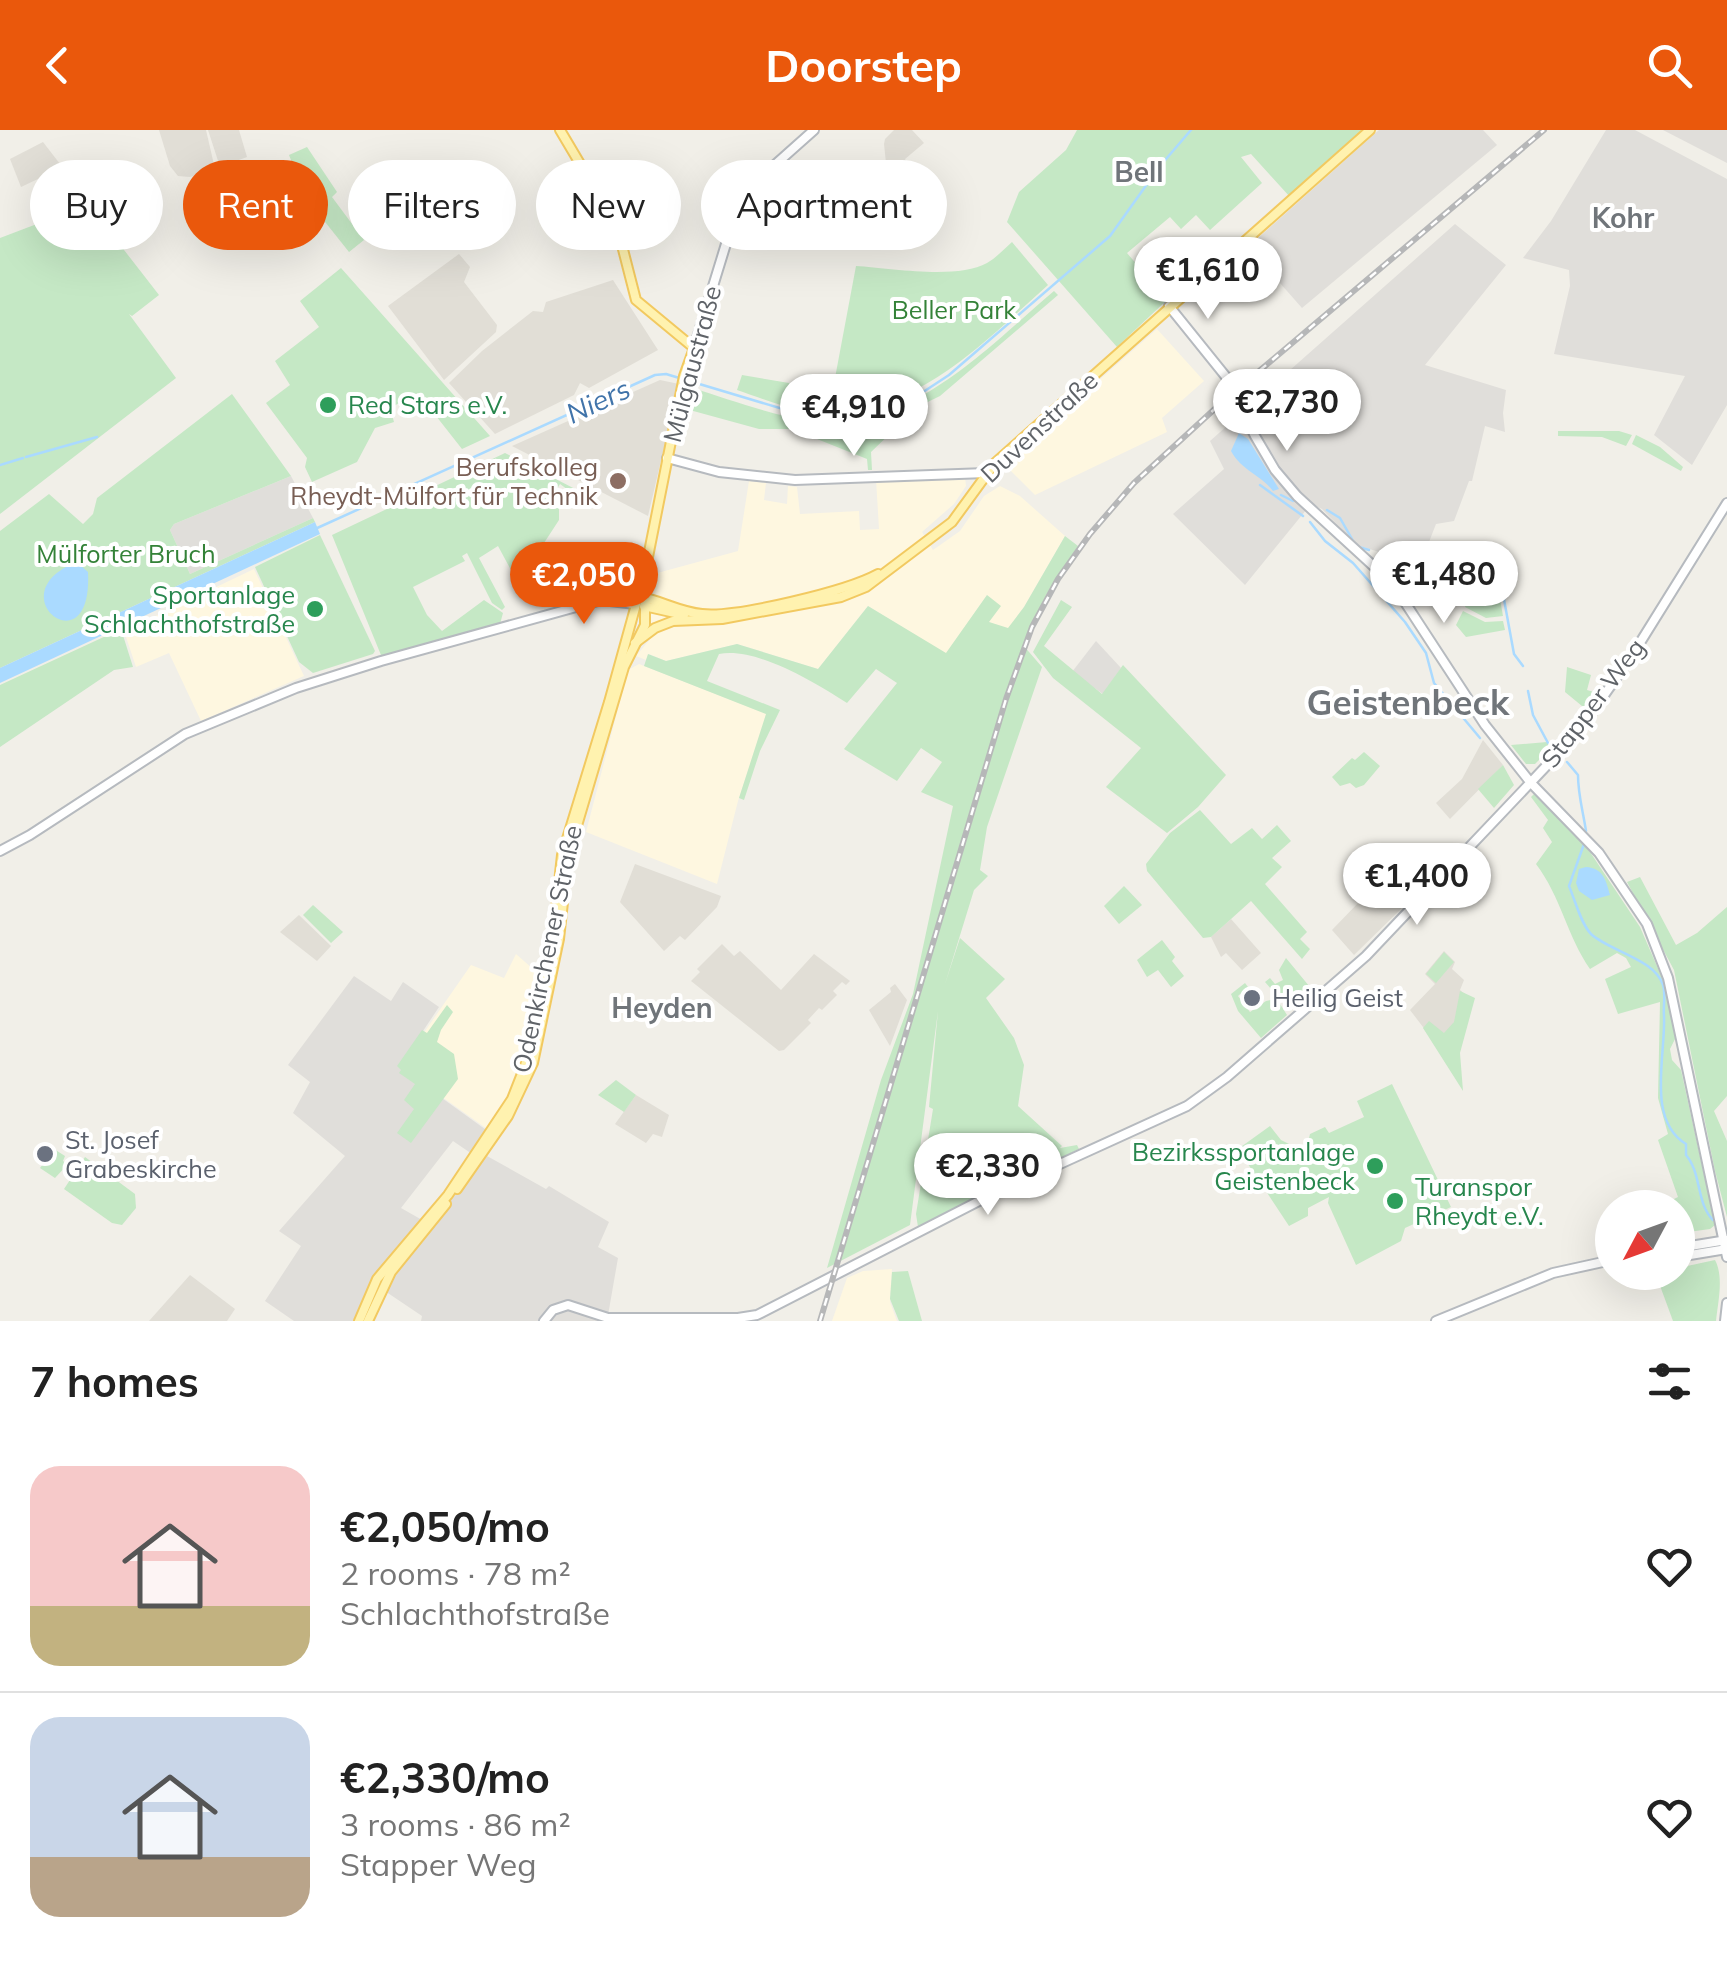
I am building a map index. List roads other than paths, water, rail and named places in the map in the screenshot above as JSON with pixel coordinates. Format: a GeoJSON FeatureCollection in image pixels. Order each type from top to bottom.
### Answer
{"type":"FeatureCollection","features":[{"type":"Feature","properties":{"kind":"main road"},"geometry":{"type":"LineString","coordinates":[[560,130],[616,222],[636,300],[694,348]]}},
{"type":"Feature","properties":{"kind":"main road","name":"Mülgaustraße"},"geometry":{"type":"LineString","coordinates":[[640,601],[683,380],[742,195],[814,130]]}},
{"type":"Feature","properties":{"kind":"main road","name":"Duvenstraße"},"geometry":{"type":"LineString","coordinates":[[698,619],[722,619],[841,598],[876,582],[952,522],[986,473],[1370,130]]}},
{"type":"Feature","properties":{"kind":"main road"},"geometry":{"type":"LineString","coordinates":[[1170,306],[1227,378],[1275,470],[1313,511],[1383,572],[1407,602],[1474,710],[1531,783],[1599,854],[1647,924],[1668,978],[1727,1257]]}},
{"type":"Feature","properties":{"kind":"main road"},"geometry":{"type":"LineString","coordinates":[[683,341],[698,335]]}},
{"type":"Feature","properties":{"kind":"main road"},"geometry":{"type":"LineString","coordinates":[[667,458],[719,472],[794,480],[986,473]]}},
{"type":"Feature","properties":{"kind":"main road","name":"Stapper Weg"},"geometry":{"type":"LineString","coordinates":[[544,1321],[553,1310],[568,1304],[608,1318],[758,1315],[981,1200],[1204,1096],[1366,956],[1531,783],[1607,692],[1727,503]]}},
{"type":"Feature","properties":{"kind":"main road","name":"Duvenstraße"},"geometry":{"type":"LineString","coordinates":[[640,601],[698,614],[723,614],[839,591],[892,566]]}},
{"type":"Feature","properties":{"kind":"main road"},"geometry":{"type":"LineString","coordinates":[[0,851],[185,734],[296,688],[390,658],[627,594],[698,619]]}},
{"type":"Feature","properties":{"kind":"main road","name":"Odenkirchener Straße"},"geometry":{"type":"LineString","coordinates":[[368,1321],[386,1280],[438,1217],[524,1087],[552,974],[568,856],[624,666],[645,626],[640,601]]}},
{"type":"Feature","properties":{"kind":"main road","name":"Odenkirchener Straße"},"geometry":{"type":"LineString","coordinates":[[359,1321],[377,1279],[448,1195],[519,1084],[553,936],[562,855],[640,601]]}},
{"type":"Feature","properties":{"kind":"main road"},"geometry":{"type":"LineString","coordinates":[[635,643],[665,623],[698,619]]}},
{"type":"Feature","properties":{"kind":"main road"},"geometry":{"type":"LineString","coordinates":[[1695,1247],[1726,1244]]}},
{"type":"Feature","properties":{"kind":"main road"},"geometry":{"type":"LineString","coordinates":[[1695,1252],[1726,1244]]}},
{"type":"Feature","properties":{"kind":"main road"},"geometry":{"type":"LineString","coordinates":[[1436,1321],[1553,1273],[1595,1264]]}},
{"type":"Feature","properties":{"kind":"main road"},"geometry":{"type":"LineString","coordinates":[[1725,1321],[1727,1303]]}},
{"type":"Feature","properties":{"kind":"water"},"geometry":{"type":"Polygon","coordinates":[[[1239,433],[1248,439],[1279,489],[1273,491],[1235,458],[1231,451],[1239,433]]]}},
{"type":"Feature","properties":{"kind":"water"},"geometry":{"type":"Polygon","coordinates":[[[315,522],[320,534],[0,683],[0,668],[315,522]]]}},
{"type":"Feature","properties":{"kind":"water"},"geometry":{"type":"Polygon","coordinates":[[[70,565],[80,565],[88,572],[86,601],[77,616],[66,621],[55,617],[46,607],[44,594],[51,579],[70,565]]]}},
{"type":"Feature","properties":{"kind":"water"},"geometry":{"type":"Polygon","coordinates":[[[1579,869],[1600,872],[1610,895],[1592,900],[1579,891],[1579,869]]]}},
{"type":"Feature","properties":{"kind":"waterway","name":"Niers"},"geometry":{"type":"LineString","coordinates":[[315,529],[655,375],[666,374],[803,415],[855,413],[917,396],[949,375],[1110,236],[1191,130]]}},
{"type":"Feature","properties":{"kind":"waterway"},"geometry":{"type":"LineString","coordinates":[[26,457],[97,437]]}},
{"type":"Feature","properties":{"kind":"waterway"},"geometry":{"type":"LineString","coordinates":[[0,465],[23,458]]}},
{"type":"Feature","properties":{"kind":"waterway"},"geometry":{"type":"LineString","coordinates":[[1260,485],[1303,516]]}},
{"type":"Feature","properties":{"kind":"waterway"},"geometry":{"type":"LineString","coordinates":[[1281,495],[1293,501]]}},
{"type":"Feature","properties":{"kind":"waterway"},"geometry":{"type":"LineString","coordinates":[[1327,510],[1340,518],[1356,546],[1369,550]]}},
{"type":"Feature","properties":{"kind":"waterway"},"geometry":{"type":"LineString","coordinates":[[1310,522],[1405,622],[1426,653],[1434,683],[1480,738]]}},
{"type":"Feature","properties":{"kind":"waterway"},"geometry":{"type":"LineString","coordinates":[[1435,567],[1503,594],[1514,654],[1523,666]]}},
{"type":"Feature","properties":{"kind":"waterway"},"geometry":{"type":"LineString","coordinates":[[1528,691],[1533,715],[1548,743]]}},
{"type":"Feature","properties":{"kind":"waterway"},"geometry":{"type":"LineString","coordinates":[[1567,762],[1578,775],[1586,831]]}},
{"type":"Feature","properties":{"kind":"waterway"},"geometry":{"type":"LineString","coordinates":[[1584,844],[1569,886],[1584,924],[1599,940],[1651,968],[1663,985],[1662,1103],[1674,1133],[1686,1144],[1686,1155],[1713,1220]]}},
{"type":"Feature","properties":{"kind":"railway"},"geometry":{"type":"LineString","coordinates":[[820,1321],[1006,699],[1032,627],[1058,579],[1134,483],[1219,405],[1544,130]]}},
{"type":"Feature","properties":{"kind":"place","name":"Red Stars e.V."},"geometry":{"type":"Point","coordinates":[328,405]}},
{"type":"Feature","properties":{"kind":"place","name":"Berufskolleg Rheydt-Mülfort für Technik"},"geometry":{"type":"Point","coordinates":[618,481]}},
{"type":"Feature","properties":{"kind":"place","name":"Sportanlage Schlachthofstraße"},"geometry":{"type":"Point","coordinates":[315,609]}},
{"type":"Feature","properties":{"kind":"place","name":"Heilig Geist"},"geometry":{"type":"Point","coordinates":[1252,998]}},
{"type":"Feature","properties":{"kind":"place","name":"St. Josef Grabeskirche"},"geometry":{"type":"Point","coordinates":[45,1154]}},
{"type":"Feature","properties":{"kind":"place","name":"Bezirkssportanlage Geistenbeck"},"geometry":{"type":"Point","coordinates":[1375,1166]}},
{"type":"Feature","properties":{"kind":"place","name":"Turanspor Rheydt e.V."},"geometry":{"type":"Point","coordinates":[1395,1201]}},
{"type":"Feature","properties":{"kind":"district","name":"Bell"},"geometry":{"type":"Point","coordinates":[1139,172]}},
{"type":"Feature","properties":{"kind":"district","name":"Kohr"},"geometry":{"type":"Point","coordinates":[1623,218]}},
{"type":"Feature","properties":{"kind":"district","name":"Geistenbeck"},"geometry":{"type":"Point","coordinates":[1408,703]}},
{"type":"Feature","properties":{"kind":"district","name":"Heyden"},"geometry":{"type":"Point","coordinates":[662,1008]}},
{"type":"Feature","properties":{"kind":"park label","name":"Beller Park"},"geometry":{"type":"Point","coordinates":[954,310]}},
{"type":"Feature","properties":{"kind":"park label","name":"Mülforter Bruch"},"geometry":{"type":"Point","coordinates":[126,554]}}]}
